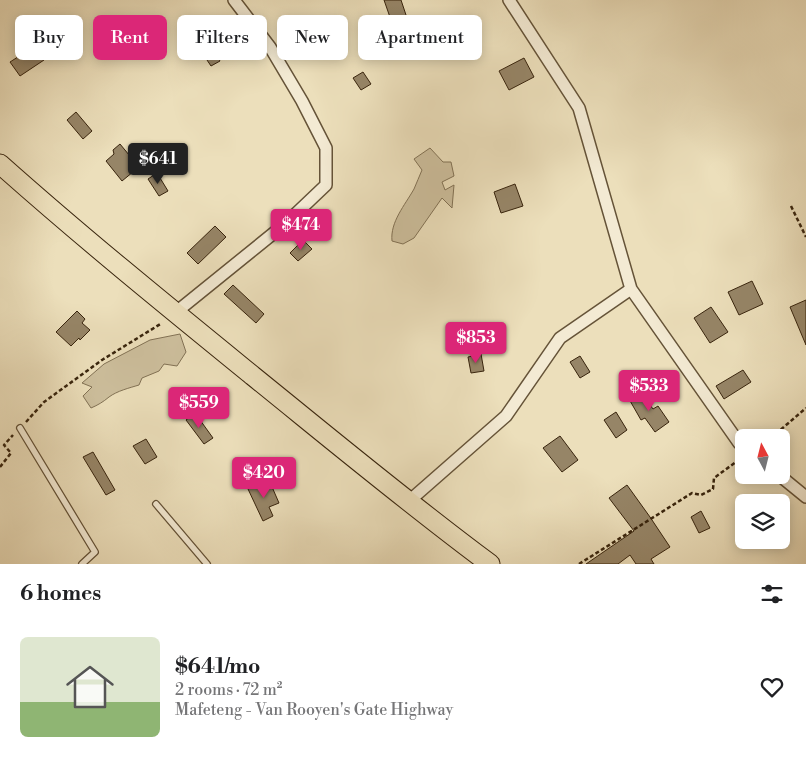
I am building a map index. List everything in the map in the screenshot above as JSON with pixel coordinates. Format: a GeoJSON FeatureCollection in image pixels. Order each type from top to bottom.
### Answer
{"type":"FeatureCollection","features":[{"type":"Feature","properties":{"kind":"main road"},"geometry":{"type":"LineString","coordinates":[[0,164],[60,218],[478,561]]}},
{"type":"Feature","properties":{"kind":"street"},"geometry":{"type":"LineString","coordinates":[[176,313],[285,224],[326,185],[326,148],[306,108],[270,47],[234,0]]}},
{"type":"Feature","properties":{"kind":"street"},"geometry":{"type":"LineString","coordinates":[[509,0],[579,108],[631,288],[735,437]]}},
{"type":"Feature","properties":{"kind":"street"},"geometry":{"type":"LineString","coordinates":[[408,502],[506,416],[560,338],[631,288]]}},
{"type":"Feature","properties":{"kind":"street"},"geometry":{"type":"LineString","coordinates":[[790,484],[806,497]]}},
{"type":"Feature","properties":{"kind":"lane"},"geometry":{"type":"LineString","coordinates":[[20,428],[96,552],[82,564]]}},
{"type":"Feature","properties":{"kind":"lane"},"geometry":{"type":"LineString","coordinates":[[156,504],[207,564]]}},
{"type":"Feature","properties":{"kind":"path"},"geometry":{"type":"LineString","coordinates":[[791,206],[806,237]]}},
{"type":"Feature","properties":{"kind":"path"},"geometry":{"type":"LineString","coordinates":[[0,467],[11,453],[4,445],[44,402],[102,360],[156,328],[176,313]]}},
{"type":"Feature","properties":{"kind":"path"},"geometry":{"type":"LineString","coordinates":[[782,429],[806,408]]}},
{"type":"Feature","properties":{"kind":"path"},"geometry":{"type":"LineString","coordinates":[[579,564],[692,493],[701,495],[713,488],[714,478],[735,463]]}},
{"type":"Feature","properties":{"kind":"shaded area"},"geometry":{"type":"Polygon","coordinates":[[[430,148],[443,162],[451,162],[454,176],[442,182],[445,190],[454,185],[452,208],[442,198],[414,238],[403,244],[392,241],[393,227],[422,170],[414,159],[430,148]]]}},
{"type":"Feature","properties":{"kind":"shaded area"},"geometry":{"type":"Polygon","coordinates":[[[180,334],[186,352],[177,366],[164,364],[159,371],[142,378],[139,385],[116,393],[91,408],[83,396],[92,387],[82,383],[104,364],[150,340],[180,334]]]}},
{"type":"Feature","properties":{"kind":"building"},"geometry":{"type":"Polygon","coordinates":[[[384,0],[401,0],[406,15],[389,15],[384,0]]]}},
{"type":"Feature","properties":{"kind":"building"},"geometry":{"type":"Polygon","coordinates":[[[524,58],[534,77],[509,90],[499,71],[524,58]]]}},
{"type":"Feature","properties":{"kind":"building"},"geometry":{"type":"Polygon","coordinates":[[[15,59],[44,60],[20,76],[10,62],[15,59]]]}},
{"type":"Feature","properties":{"kind":"building"},"geometry":{"type":"Polygon","coordinates":[[[207,60],[219,60],[220,61],[211,66],[207,60]]]}},
{"type":"Feature","properties":{"kind":"building"},"geometry":{"type":"Polygon","coordinates":[[[363,72],[371,84],[361,90],[353,78],[363,72]]]}},
{"type":"Feature","properties":{"kind":"building"},"geometry":{"type":"Polygon","coordinates":[[[76,112],[92,131],[83,139],[67,120],[76,112]]]}},
{"type":"Feature","properties":{"kind":"building"},"geometry":{"type":"Polygon","coordinates":[[[120,144],[139,167],[122,181],[106,161],[114,154],[113,150],[120,144]]]}},
{"type":"Feature","properties":{"kind":"building"},"geometry":{"type":"Polygon","coordinates":[[[157,173],[168,191],[159,196],[148,179],[157,173]]]}},
{"type":"Feature","properties":{"kind":"building"},"geometry":{"type":"Polygon","coordinates":[[[515,184],[523,206],[501,213],[494,192],[515,184]]]}},
{"type":"Feature","properties":{"kind":"building"},"geometry":{"type":"Polygon","coordinates":[[[215,226],[226,237],[198,264],[187,253],[215,226]]]}},
{"type":"Feature","properties":{"kind":"building"},"geometry":{"type":"Polygon","coordinates":[[[303,240],[312,249],[298,261],[290,253],[303,240]]]}},
{"type":"Feature","properties":{"kind":"building"},"geometry":{"type":"Polygon","coordinates":[[[752,281],[763,304],[739,315],[728,292],[752,281]]]}},
{"type":"Feature","properties":{"kind":"building"},"geometry":{"type":"Polygon","coordinates":[[[233,285],[264,314],[256,323],[224,294],[233,285]]]}},
{"type":"Feature","properties":{"kind":"building"},"geometry":{"type":"Polygon","coordinates":[[[806,300],[806,345],[790,307],[806,300]]]}},
{"type":"Feature","properties":{"kind":"building"},"geometry":{"type":"Polygon","coordinates":[[[711,307],[728,332],[710,343],[694,318],[711,307]]]}},
{"type":"Feature","properties":{"kind":"building"},"geometry":{"type":"Polygon","coordinates":[[[77,311],[85,319],[82,323],[90,330],[71,346],[56,332],[77,311]]]}},
{"type":"Feature","properties":{"kind":"building"},"geometry":{"type":"Polygon","coordinates":[[[481,354],[484,371],[471,373],[468,357],[481,354]]]}},
{"type":"Feature","properties":{"kind":"building"},"geometry":{"type":"Polygon","coordinates":[[[580,356],[590,372],[580,378],[570,362],[580,356]]]}},
{"type":"Feature","properties":{"kind":"building"},"geometry":{"type":"Polygon","coordinates":[[[743,370],[751,382],[724,399],[716,386],[743,370]]]}},
{"type":"Feature","properties":{"kind":"building"},"geometry":{"type":"Polygon","coordinates":[[[640,391],[653,409],[658,406],[669,422],[655,432],[645,418],[641,420],[629,399],[640,391]]]}},
{"type":"Feature","properties":{"kind":"building"},"geometry":{"type":"Polygon","coordinates":[[[616,412],[627,430],[616,438],[604,420],[616,412]]]}},
{"type":"Feature","properties":{"kind":"building"},"geometry":{"type":"Polygon","coordinates":[[[195,413],[213,438],[204,444],[186,420],[195,413]]]}},
{"type":"Feature","properties":{"kind":"building"},"geometry":{"type":"Polygon","coordinates":[[[560,436],[578,460],[562,472],[543,448],[560,436]]]}},
{"type":"Feature","properties":{"kind":"building"},"geometry":{"type":"Polygon","coordinates":[[[146,439],[157,457],[145,464],[133,446],[146,439]]]}},
{"type":"Feature","properties":{"kind":"building"},"geometry":{"type":"Polygon","coordinates":[[[93,452],[115,490],[106,495],[83,457],[93,452]]]}},
{"type":"Feature","properties":{"kind":"building"},"geometry":{"type":"Polygon","coordinates":[[[269,480],[279,503],[269,507],[273,516],[263,521],[248,489],[269,480]]]}},
{"type":"Feature","properties":{"kind":"building"},"geometry":{"type":"Polygon","coordinates":[[[627,485],[670,547],[651,559],[654,564],[636,564],[630,555],[618,564],[586,564],[634,531],[609,498],[627,485]]]}},
{"type":"Feature","properties":{"kind":"building"},"geometry":{"type":"Polygon","coordinates":[[[701,511],[710,528],[699,533],[691,517],[701,511]]]}}]}
